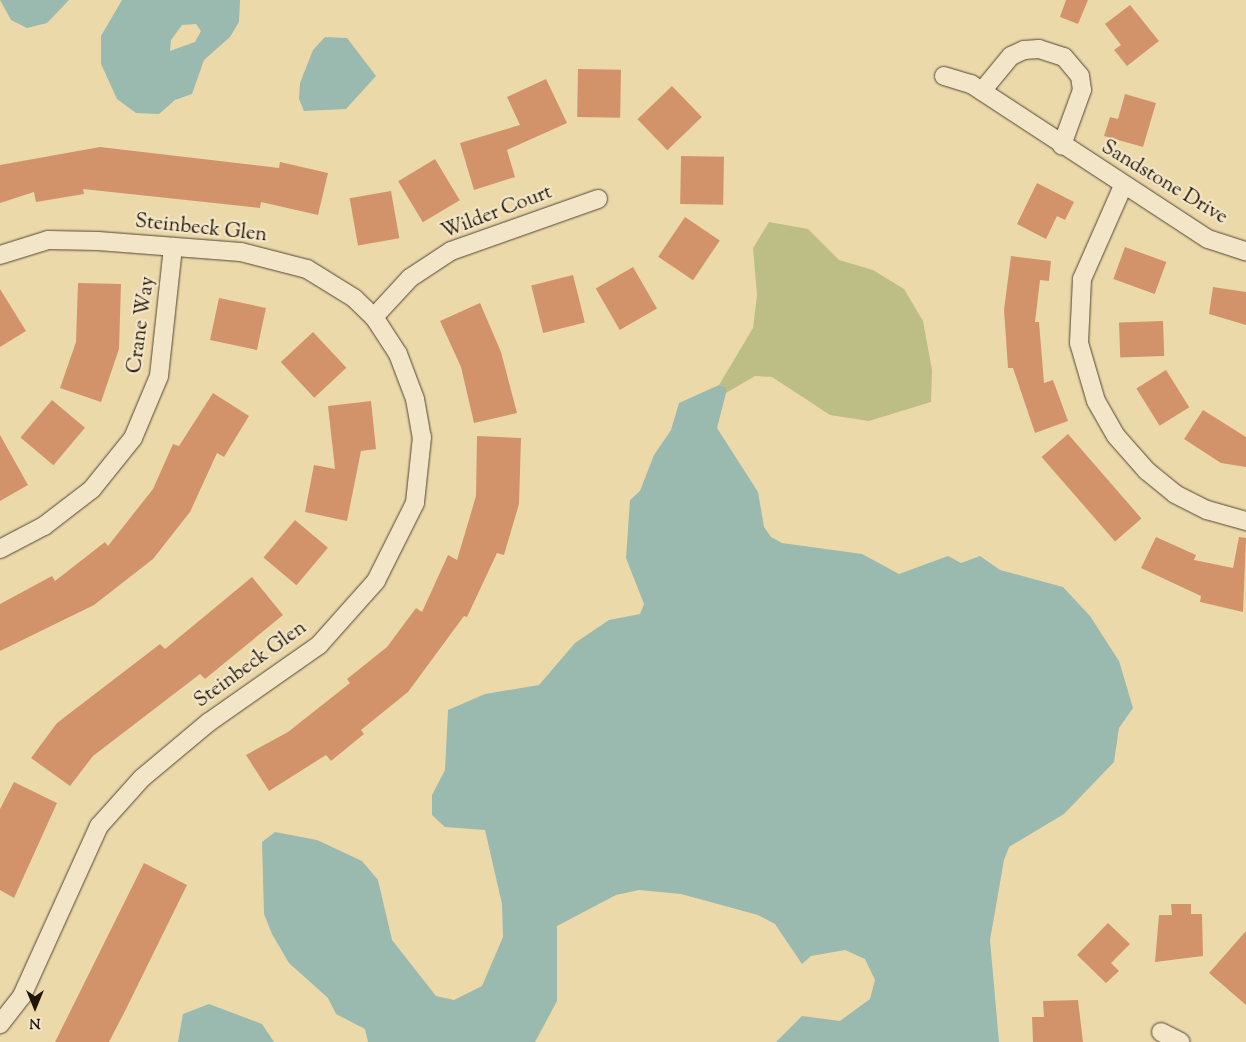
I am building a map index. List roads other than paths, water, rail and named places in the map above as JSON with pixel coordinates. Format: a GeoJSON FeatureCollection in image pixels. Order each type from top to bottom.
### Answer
{"type":"FeatureCollection","features":[{"type":"Feature","properties":{"kind":"street"},"geometry":{"type":"LineString","coordinates":[[982,91],[1004,62],[1024,50],[1039,49],[1064,57],[1080,76],[1082,90],[1062,146]]}},
{"type":"Feature","properties":{"kind":"street","name":"Sandstone Drive"},"geometry":{"type":"LineString","coordinates":[[944,76],[982,91],[1123,186],[1208,239],[1246,251]]}},
{"type":"Feature","properties":{"kind":"street"},"geometry":{"type":"LineString","coordinates":[[1123,186],[1082,279],[1079,343],[1096,401],[1116,436],[1146,472],[1199,506],[1246,521]]}},
{"type":"Feature","properties":{"kind":"street","name":"Wilder Court"},"geometry":{"type":"LineString","coordinates":[[374,317],[410,278],[451,251],[598,199]]}},
{"type":"Feature","properties":{"kind":"street","name":"Steinbeck Glen"},"geometry":{"type":"LineString","coordinates":[[0,255],[48,240],[173,247],[281,259],[331,283],[374,317],[398,354],[415,399],[422,437],[415,503],[405,530],[376,581],[319,645],[209,722],[142,778],[99,826],[22,996],[0,1024]]}},
{"type":"Feature","properties":{"kind":"street","name":"Crane Way"},"geometry":{"type":"LineString","coordinates":[[0,549],[44,526],[92,489],[133,438],[159,376],[173,247]]}},
{"type":"Feature","properties":{"kind":"street"},"geometry":{"type":"LineString","coordinates":[[1161,1032],[1181,1042]]}},
{"type":"Feature","properties":{"kind":"water"},"geometry":{"type":"Polygon","coordinates":[[[0,0],[69,0],[47,23],[27,28],[11,20],[0,0]]]}},
{"type":"Feature","properties":{"kind":"water"},"geometry":{"type":"Polygon","coordinates":[[[122,0],[240,0],[239,22],[230,37],[204,60],[192,94],[175,100],[159,114],[136,113],[117,99],[101,64],[101,36],[122,0]],[[196,24],[182,25],[171,40],[170,51],[195,42],[201,31],[196,24]]]}},
{"type":"Feature","properties":{"kind":"water"},"geometry":{"type":"Polygon","coordinates":[[[325,37],[347,38],[376,76],[346,109],[304,111],[299,99],[300,83],[313,50],[325,37]]]}},
{"type":"Feature","properties":{"kind":"water"},"geometry":{"type":"Polygon","coordinates":[[[719,385],[726,387],[726,393],[717,428],[758,492],[764,527],[771,537],[782,543],[862,554],[899,574],[948,556],[961,563],[980,556],[1000,570],[1063,587],[1090,616],[1119,661],[1133,708],[1119,728],[1114,762],[1064,814],[1009,847],[1004,860],[990,940],[999,1042],[776,1042],[802,1016],[840,1021],[870,999],[875,980],[865,959],[845,950],[811,956],[802,964],[775,924],[758,915],[681,894],[639,890],[616,895],[557,926],[557,1001],[535,1042],[368,1042],[365,1029],[336,1014],[328,998],[289,963],[272,934],[264,914],[262,842],[275,832],[317,840],[362,861],[378,880],[392,940],[436,996],[454,1000],[482,986],[503,937],[502,904],[485,830],[445,827],[432,815],[432,795],[445,770],[448,710],[485,694],[539,685],[575,643],[609,620],[640,614],[644,604],[626,558],[630,500],[640,491],[654,455],[671,430],[679,403],[719,385]]]}},
{"type":"Feature","properties":{"kind":"water"},"geometry":{"type":"Polygon","coordinates":[[[209,1004],[262,1024],[274,1042],[178,1042],[183,1014],[209,1004]]]}}]}
